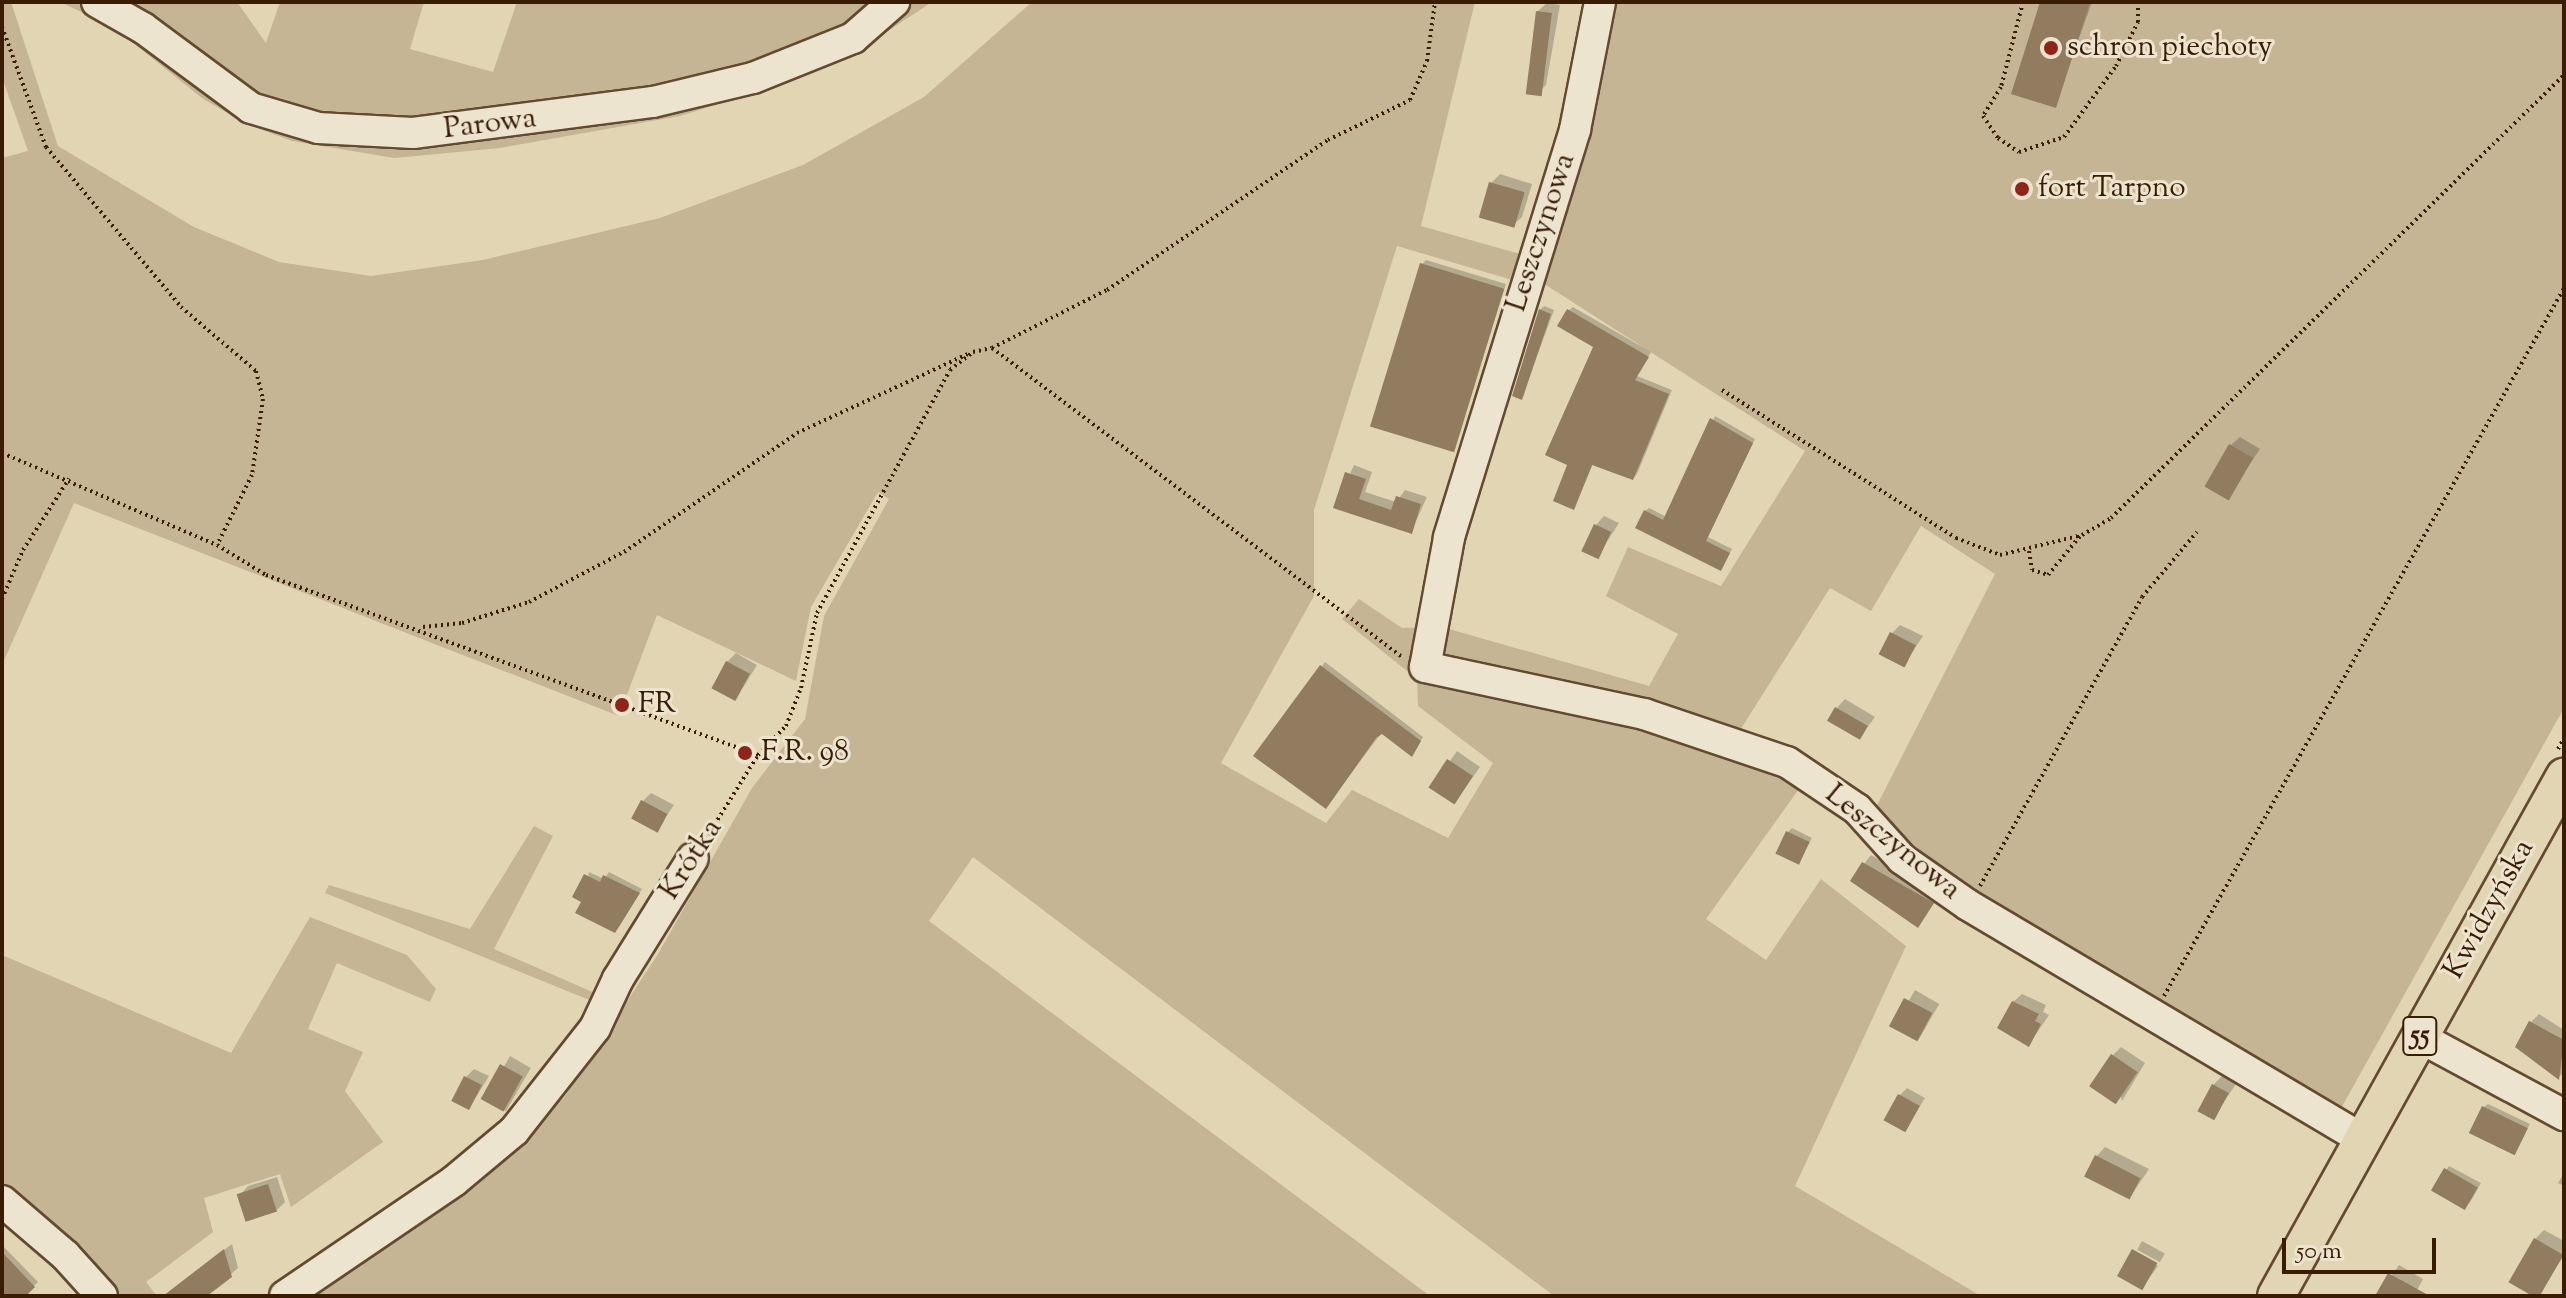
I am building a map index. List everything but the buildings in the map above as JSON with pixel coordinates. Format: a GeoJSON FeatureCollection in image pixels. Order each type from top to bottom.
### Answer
{"type":"FeatureCollection","features":[{"type":"Feature","properties":{"kind":"main road","name":"Kwidzyńska"},"geometry":{"type":"LineString","coordinates":[[2276,1296],[2564,777]]}},
{"type":"Feature","properties":{"kind":"street","name":"Parowa"},"geometry":{"type":"LineString","coordinates":[[97,2],[143,28],[251,108],[318,128],[413,133],[653,102],[753,78],[853,38],[894,2]]}},
{"type":"Feature","properties":{"kind":"street","name":"Leszczynowa"},"geometry":{"type":"LineString","coordinates":[[1600,2],[1575,130],[1470,460],[1449,538],[1425,667],[1644,714],[1787,762],[1857,809],[1902,859],[1968,905],[2363,1140]]}},
{"type":"Feature","properties":{"kind":"street","name":"Krótka"},"geometry":{"type":"LineString","coordinates":[[285,1296],[454,1181],[514,1131],[595,1028],[618,979],[693,858]]}},
{"type":"Feature","properties":{"kind":"street"},"geometry":{"type":"LineString","coordinates":[[2419,1037],[2564,1115]]}},
{"type":"Feature","properties":{"kind":"street"},"geometry":{"type":"LineString","coordinates":[[2,1201],[87,1291]]}},
{"type":"Feature","properties":{"kind":"path"},"geometry":{"type":"LineString","coordinates":[[420,627],[462,623],[529,602],[624,552],[797,433],[973,352],[992,348],[1107,290],[1328,140],[1410,100],[1427,61],[1435,2]]}},
{"type":"Feature","properties":{"kind":"path"},"geometry":{"type":"LineString","coordinates":[[2023,2],[2001,87],[1983,116],[1998,138],[2019,152],[2064,137],[2116,66],[2138,22],[2138,2]]}},
{"type":"Feature","properties":{"kind":"path"},"geometry":{"type":"LineString","coordinates":[[2,27],[46,147],[181,307],[256,371],[263,399],[252,475],[217,545]]}},
{"type":"Feature","properties":{"kind":"path"},"geometry":{"type":"LineString","coordinates":[[1722,390],[1956,538],[2000,555],[2029,551],[2082,535],[2111,518],[2564,75]]}},
{"type":"Feature","properties":{"kind":"path"},"geometry":{"type":"LineString","coordinates":[[2156,1010],[2564,288]]}},
{"type":"Feature","properties":{"kind":"path"},"geometry":{"type":"LineString","coordinates":[[992,348],[1395,653],[1425,667]]}},
{"type":"Feature","properties":{"kind":"path","name":"Krótka"},"geometry":{"type":"LineString","coordinates":[[693,858],[758,755],[786,726],[824,599],[950,370],[973,352]]}},
{"type":"Feature","properties":{"kind":"path"},"geometry":{"type":"LineString","coordinates":[[2,453],[69,479],[217,545],[266,575],[420,627],[758,755]]}},
{"type":"Feature","properties":{"kind":"path"},"geometry":{"type":"LineString","coordinates":[[2,599],[23,550],[69,479]]}},
{"type":"Feature","properties":{"kind":"path"},"geometry":{"type":"LineString","coordinates":[[1976,893],[2142,597],[2197,532]]}},
{"type":"Feature","properties":{"kind":"path"},"geometry":{"type":"LineString","coordinates":[[2029,551],[2032,570],[2048,575],[2082,535]]}},
{"type":"Feature","properties":{"kind":"shaded area"},"geometry":{"type":"Polygon","coordinates":[[[2,2],[11,2],[58,146],[194,227],[279,262],[371,276],[483,260],[660,218],[803,165],[924,97],[1032,2],[1475,2],[1421,226],[1527,256],[1519,282],[1397,246],[1314,510],[1314,596],[1221,763],[1326,823],[1352,790],[1448,838],[1493,763],[1418,706],[1417,679],[1342,619],[1359,599],[1402,628],[1442,627],[1649,686],[1678,634],[1606,596],[1628,547],[1721,586],[1805,451],[1535,278],[1608,2],[2564,2],[2564,708],[2339,1112],[1962,892],[1873,813],[1995,574],[1921,526],[1871,611],[1830,588],[1737,735],[1811,772],[1706,919],[1766,960],[1821,879],[1906,946],[1795,1186],[1981,1296],[1554,1296],[973,857],[929,921],[1430,1296],[308,1296],[485,1171],[565,1096],[658,954],[752,788],[805,719],[824,616],[889,499],[878,492],[811,607],[796,681],[657,615],[619,716],[74,503],[2,665],[2,158],[28,151],[2,77],[2,2]]]}},
{"type":"Feature","properties":{"kind":"shaded area"},"geometry":{"type":"Polygon","coordinates":[[[60,2],[237,2],[266,43],[280,2],[424,2],[410,49],[493,72],[517,2],[932,2],[859,50],[787,83],[680,116],[500,148],[394,158],[292,141],[244,123],[202,98],[112,26],[60,2]]]}},
{"type":"Feature","properties":{"kind":"shaded area"},"geometry":{"type":"Polygon","coordinates":[[[534,826],[553,836],[494,949],[597,994],[592,1001],[325,893],[329,885],[470,929],[534,826]]]}},
{"type":"Feature","properties":{"kind":"shaded area"},"geometry":{"type":"Polygon","coordinates":[[[310,917],[407,955],[436,989],[430,1002],[337,963],[308,1029],[363,1052],[345,1091],[383,1142],[291,1207],[280,1174],[204,1198],[213,1232],[146,1282],[157,1296],[117,1296],[63,1236],[2,1182],[2,955],[231,1053],[310,917]]]}},
{"type":"Feature","properties":{"kind":"place","name":"schron piechoty"},"geometry":{"type":"Point","coordinates":[2051,48]}},
{"type":"Feature","properties":{"kind":"place","name":"fort Tarpno"},"geometry":{"type":"Point","coordinates":[2022,189]}},
{"type":"Feature","properties":{"kind":"place","name":"FR"},"geometry":{"type":"Point","coordinates":[622,705]}},
{"type":"Feature","properties":{"kind":"place","name":"F.R. 98"},"geometry":{"type":"Point","coordinates":[745,753]}}]}
